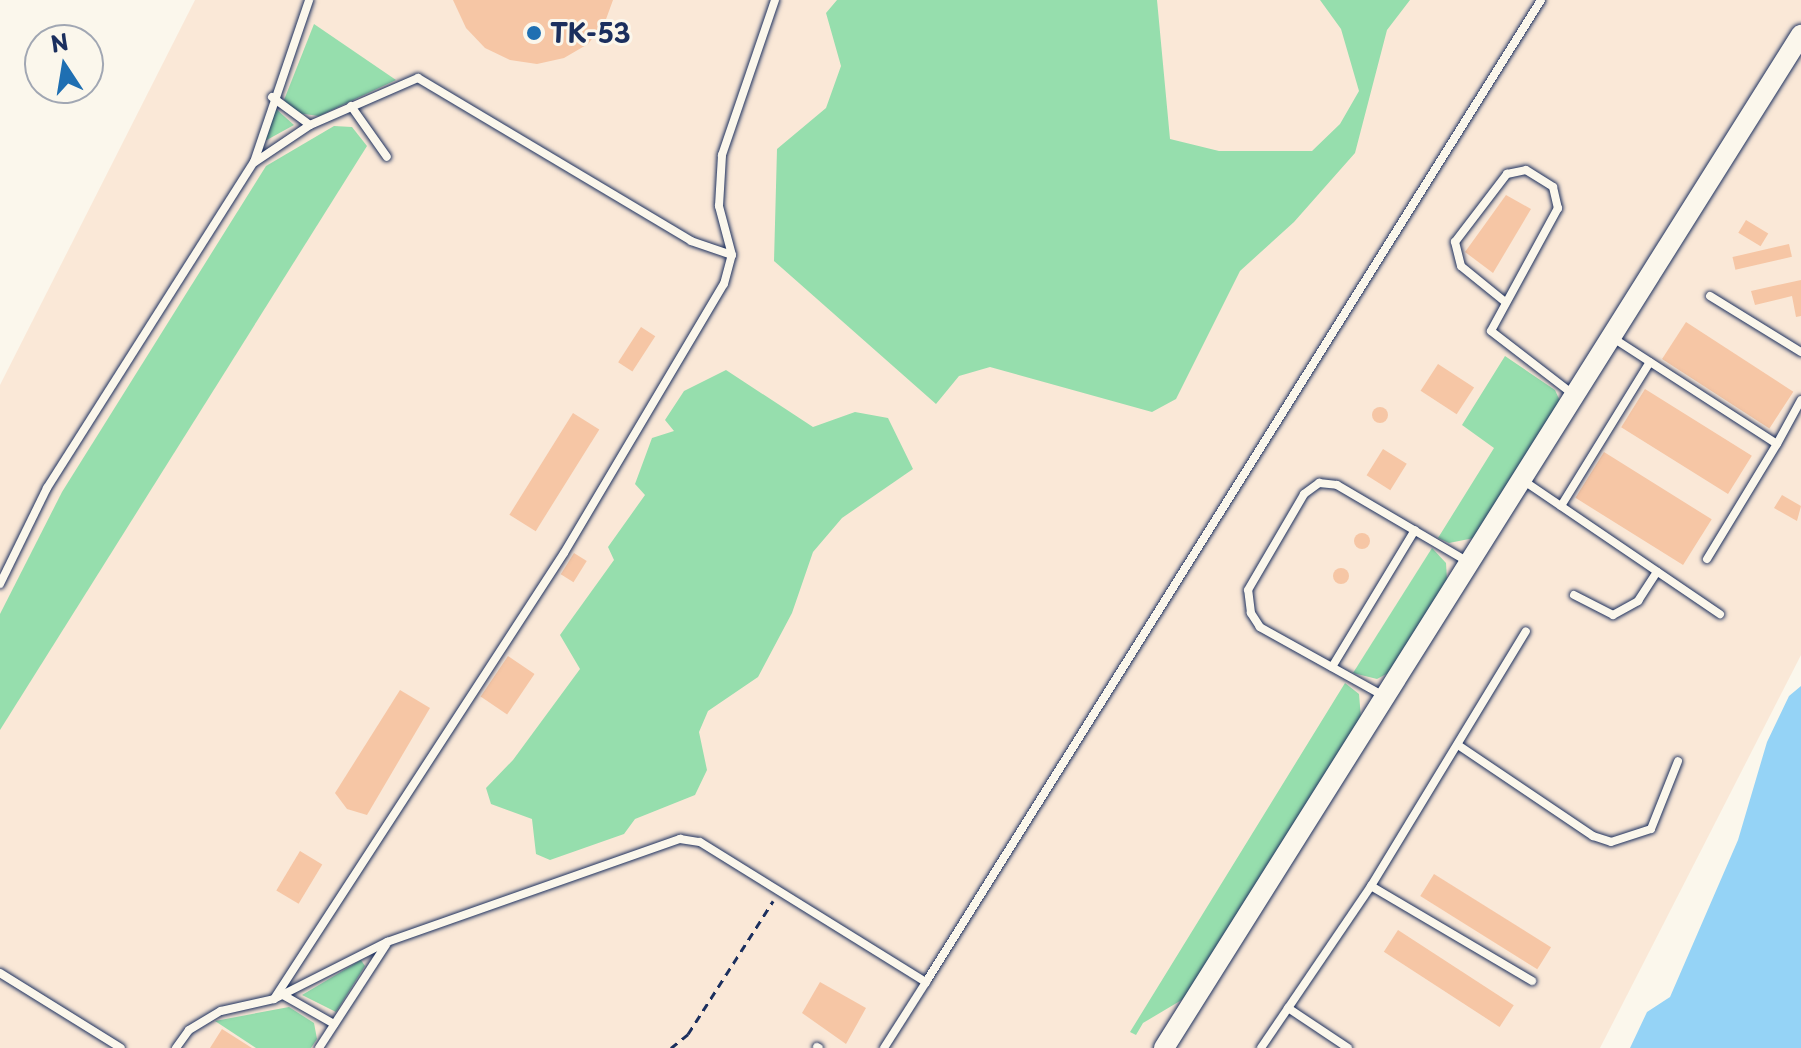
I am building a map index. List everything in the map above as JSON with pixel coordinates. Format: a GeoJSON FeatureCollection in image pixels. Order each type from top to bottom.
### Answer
{"type":"FeatureCollection","features":[{"type":"Feature","properties":{"kind":"street"},"geometry":{"type":"LineString","coordinates":[[1164,1048],[1382,695],[1523,481],[1801,35]]}},
{"type":"Feature","properties":{"kind":"lane"},"geometry":{"type":"LineString","coordinates":[[0,584],[47,488],[254,162],[272,97],[309,0]]}},
{"type":"Feature","properties":{"kind":"lane"},"geometry":{"type":"LineString","coordinates":[[278,997],[564,553],[724,284],[732,255],[719,206],[722,155],[775,0]]}},
{"type":"Feature","properties":{"kind":"lane"},"geometry":{"type":"LineString","coordinates":[[884,1048],[1541,0]]}},
{"type":"Feature","properties":{"kind":"lane"},"geometry":{"type":"LineString","coordinates":[[254,162],[310,125],[418,78],[691,241],[732,255]]}},
{"type":"Feature","properties":{"kind":"lane"},"geometry":{"type":"LineString","coordinates":[[272,97],[310,125]]}},
{"type":"Feature","properties":{"kind":"lane"},"geometry":{"type":"LineString","coordinates":[[351,106],[387,157]]}},
{"type":"Feature","properties":{"kind":"lane"},"geometry":{"type":"LineString","coordinates":[[1504,301],[1461,266],[1455,242],[1507,174],[1526,170],[1553,187],[1558,208],[1492,324],[1496,339],[1575,396]]}},
{"type":"Feature","properties":{"kind":"lane"},"geometry":{"type":"LineString","coordinates":[[1710,296],[1801,352]]}},
{"type":"Feature","properties":{"kind":"lane"},"geometry":{"type":"LineString","coordinates":[[1612,338],[1777,444]]}},
{"type":"Feature","properties":{"kind":"lane"},"geometry":{"type":"LineString","coordinates":[[1561,506],[1650,362]]}},
{"type":"Feature","properties":{"kind":"lane"},"geometry":{"type":"LineString","coordinates":[[1707,559],[1801,400]]}},
{"type":"Feature","properties":{"kind":"lane"},"geometry":{"type":"LineString","coordinates":[[1523,481],[1720,614]]}},
{"type":"Feature","properties":{"kind":"lane"},"geometry":{"type":"LineString","coordinates":[[1382,695],[1260,627],[1251,613],[1248,590],[1304,494],[1319,483],[1337,485],[1470,563]]}},
{"type":"Feature","properties":{"kind":"lane"},"geometry":{"type":"LineString","coordinates":[[1332,667],[1415,530]]}},
{"type":"Feature","properties":{"kind":"lane"},"geometry":{"type":"LineString","coordinates":[[1574,595],[1613,615],[1638,601],[1657,572]]}},
{"type":"Feature","properties":{"kind":"lane"},"geometry":{"type":"LineString","coordinates":[[1261,1048],[1371,886],[1526,631]]}},
{"type":"Feature","properties":{"kind":"lane"},"geometry":{"type":"LineString","coordinates":[[1458,745],[1593,836],[1611,842],[1651,829],[1678,761]]}},
{"type":"Feature","properties":{"kind":"lane"},"geometry":{"type":"LineString","coordinates":[[176,1048],[189,1030],[212,1015],[278,997],[387,942],[680,839],[700,842],[926,982]]}},
{"type":"Feature","properties":{"kind":"lane"},"geometry":{"type":"LineString","coordinates":[[1371,886],[1532,981]]}},
{"type":"Feature","properties":{"kind":"lane"},"geometry":{"type":"LineString","coordinates":[[319,1048],[387,942]]}},
{"type":"Feature","properties":{"kind":"lane"},"geometry":{"type":"LineString","coordinates":[[0,973],[121,1048]]}},
{"type":"Feature","properties":{"kind":"lane"},"geometry":{"type":"LineString","coordinates":[[278,997],[334,1024]]}},
{"type":"Feature","properties":{"kind":"lane"},"geometry":{"type":"LineString","coordinates":[[1288,1008],[1336,1045],[1348,1048]]}},
{"type":"Feature","properties":{"kind":"path"},"geometry":{"type":"LineString","coordinates":[[671,1048],[688,1034],[779,892]]}},
{"type":"Feature","properties":{"kind":"shaded area"},"geometry":{"type":"Polygon","coordinates":[[[195,0],[1801,0],[1801,655],[1600,1048],[0,1048],[0,385],[195,0]]]}},
{"type":"Feature","properties":{"kind":"green space"},"geometry":{"type":"Polygon","coordinates":[[[837,0],[1157,0],[1170,139],[1219,151],[1312,151],[1340,124],[1359,91],[1341,29],[1320,0],[1410,0],[1387,30],[1355,153],[1294,222],[1240,271],[1176,399],[1152,412],[990,367],[959,376],[936,404],[774,261],[777,149],[826,108],[841,66],[826,13],[837,0]]]}},
{"type":"Feature","properties":{"kind":"green space"},"geometry":{"type":"Polygon","coordinates":[[[314,24],[396,80],[319,116],[297,113],[284,100],[314,24]]]}},
{"type":"Feature","properties":{"kind":"green space"},"geometry":{"type":"Polygon","coordinates":[[[275,108],[294,125],[265,141],[275,108]]]}},
{"type":"Feature","properties":{"kind":"green space"},"geometry":{"type":"Polygon","coordinates":[[[334,126],[352,127],[367,146],[0,730],[0,614],[62,492],[266,166],[334,126]]]}},
{"type":"Feature","properties":{"kind":"green space"},"geometry":{"type":"Polygon","coordinates":[[[1505,356],[1555,390],[1560,401],[1474,538],[1449,543],[1438,538],[1494,448],[1462,425],[1505,356]]]}},
{"type":"Feature","properties":{"kind":"green space"},"geometry":{"type":"Polygon","coordinates":[[[726,370],[813,427],[855,412],[888,418],[913,469],[842,518],[813,552],[792,613],[758,677],[708,711],[699,732],[707,770],[695,795],[635,819],[624,834],[550,860],[536,854],[532,819],[491,804],[486,788],[513,760],[580,669],[560,635],[614,560],[608,547],[645,495],[635,484],[652,438],[674,431],[665,420],[684,391],[726,370]]]}},
{"type":"Feature","properties":{"kind":"green space"},"geometry":{"type":"Polygon","coordinates":[[[1432,548],[1446,563],[1447,580],[1390,672],[1377,679],[1353,673],[1432,548]]]}},
{"type":"Feature","properties":{"kind":"green space"},"geometry":{"type":"Polygon","coordinates":[[[1345,683],[1359,694],[1361,718],[1185,998],[1143,1023],[1136,1035],[1130,1032],[1345,683]]]}},
{"type":"Feature","properties":{"kind":"green space"},"geometry":{"type":"Polygon","coordinates":[[[361,960],[365,966],[336,1012],[302,995],[361,960]]]}},
{"type":"Feature","properties":{"kind":"green space"},"geometry":{"type":"Polygon","coordinates":[[[289,1007],[314,1023],[317,1039],[311,1048],[256,1048],[215,1021],[289,1007]]]}},
{"type":"Feature","properties":{"kind":"water"},"geometry":{"type":"Polygon","coordinates":[[[1801,686],[1801,1048],[1630,1048],[1647,1012],[1670,997],[1738,840],[1767,742],[1789,696],[1801,686]]]}},
{"type":"Feature","properties":{"kind":"building","name":"TK-53"},"geometry":{"type":"Polygon","coordinates":[[[453,0],[613,0],[605,22],[588,44],[564,58],[537,64],[510,60],[485,48],[466,28],[453,0]]]}},
{"type":"Feature","properties":{"kind":"building"},"geometry":{"type":"Polygon","coordinates":[[[1506,195],[1531,209],[1493,273],[1465,252],[1506,195]]]}},
{"type":"Feature","properties":{"kind":"building"},"geometry":{"type":"Polygon","coordinates":[[[1746,220],[1768,233],[1761,246],[1738,233],[1746,220]]]}},
{"type":"Feature","properties":{"kind":"building"},"geometry":{"type":"Polygon","coordinates":[[[1789,244],[1792,257],[1735,270],[1732,257],[1789,244]]]}},
{"type":"Feature","properties":{"kind":"building"},"geometry":{"type":"Polygon","coordinates":[[[1801,280],[1801,316],[1796,317],[1792,296],[1755,305],[1751,291],[1801,280]]]}},
{"type":"Feature","properties":{"kind":"building"},"geometry":{"type":"Polygon","coordinates":[[[1686,322],[1793,392],[1769,429],[1662,359],[1686,322]]]}},
{"type":"Feature","properties":{"kind":"building"},"geometry":{"type":"Polygon","coordinates":[[[641,327],[655,336],[632,371],[618,362],[641,327]]]}},
{"type":"Feature","properties":{"kind":"building"},"geometry":{"type":"Polygon","coordinates":[[[1438,364],[1474,387],[1457,414],[1421,391],[1438,364]]]}},
{"type":"Feature","properties":{"kind":"building"},"geometry":{"type":"Polygon","coordinates":[[[1645,389],[1752,456],[1728,494],[1621,427],[1645,389]]]}},
{"type":"Feature","properties":{"kind":"building"},"geometry":{"type":"Polygon","coordinates":[[[1377,407],[1383,407],[1388,415],[1386,421],[1377,423],[1372,418],[1372,412],[1377,407]]]}},
{"type":"Feature","properties":{"kind":"building"},"geometry":{"type":"Polygon","coordinates":[[[573,413],[599,429],[536,531],[509,515],[573,413]]]}},
{"type":"Feature","properties":{"kind":"building"},"geometry":{"type":"Polygon","coordinates":[[[1383,449],[1407,464],[1390,490],[1367,475],[1383,449]]]}},
{"type":"Feature","properties":{"kind":"building"},"geometry":{"type":"Polygon","coordinates":[[[1604,452],[1712,519],[1683,565],[1575,498],[1604,452]]]}},
{"type":"Feature","properties":{"kind":"building"},"geometry":{"type":"Polygon","coordinates":[[[1782,495],[1801,506],[1797,521],[1774,508],[1782,495]]]}},
{"type":"Feature","properties":{"kind":"building"},"geometry":{"type":"Polygon","coordinates":[[[1359,533],[1365,533],[1370,541],[1368,547],[1359,549],[1354,544],[1354,538],[1359,533]]]}},
{"type":"Feature","properties":{"kind":"building"},"geometry":{"type":"Polygon","coordinates":[[[574,553],[587,561],[573,582],[561,574],[574,553]]]}},
{"type":"Feature","properties":{"kind":"building"},"geometry":{"type":"Polygon","coordinates":[[[1338,568],[1344,568],[1349,576],[1347,582],[1338,584],[1333,579],[1333,573],[1338,568]]]}},
{"type":"Feature","properties":{"kind":"building"},"geometry":{"type":"Polygon","coordinates":[[[508,656],[535,674],[507,715],[481,697],[508,656]]]}},
{"type":"Feature","properties":{"kind":"building"},"geometry":{"type":"Polygon","coordinates":[[[400,690],[430,708],[367,815],[347,809],[335,793],[400,690]]]}},
{"type":"Feature","properties":{"kind":"building"},"geometry":{"type":"Polygon","coordinates":[[[300,851],[322,864],[299,904],[276,890],[300,851]]]}},
{"type":"Feature","properties":{"kind":"building"},"geometry":{"type":"Polygon","coordinates":[[[1434,874],[1551,947],[1537,969],[1420,896],[1434,874]]]}},
{"type":"Feature","properties":{"kind":"building"},"geometry":{"type":"Polygon","coordinates":[[[1398,930],[1514,1005],[1500,1027],[1384,952],[1398,930]]]}},
{"type":"Feature","properties":{"kind":"building"},"geometry":{"type":"Polygon","coordinates":[[[820,982],[866,1008],[846,1044],[802,1013],[820,982]]]}},
{"type":"Feature","properties":{"kind":"building"},"geometry":{"type":"Polygon","coordinates":[[[222,1029],[252,1048],[210,1048],[222,1029]]]}},
{"type":"Feature","properties":{"kind":"place","name":"TK-53"},"geometry":{"type":"Point","coordinates":[534,33]}}]}
